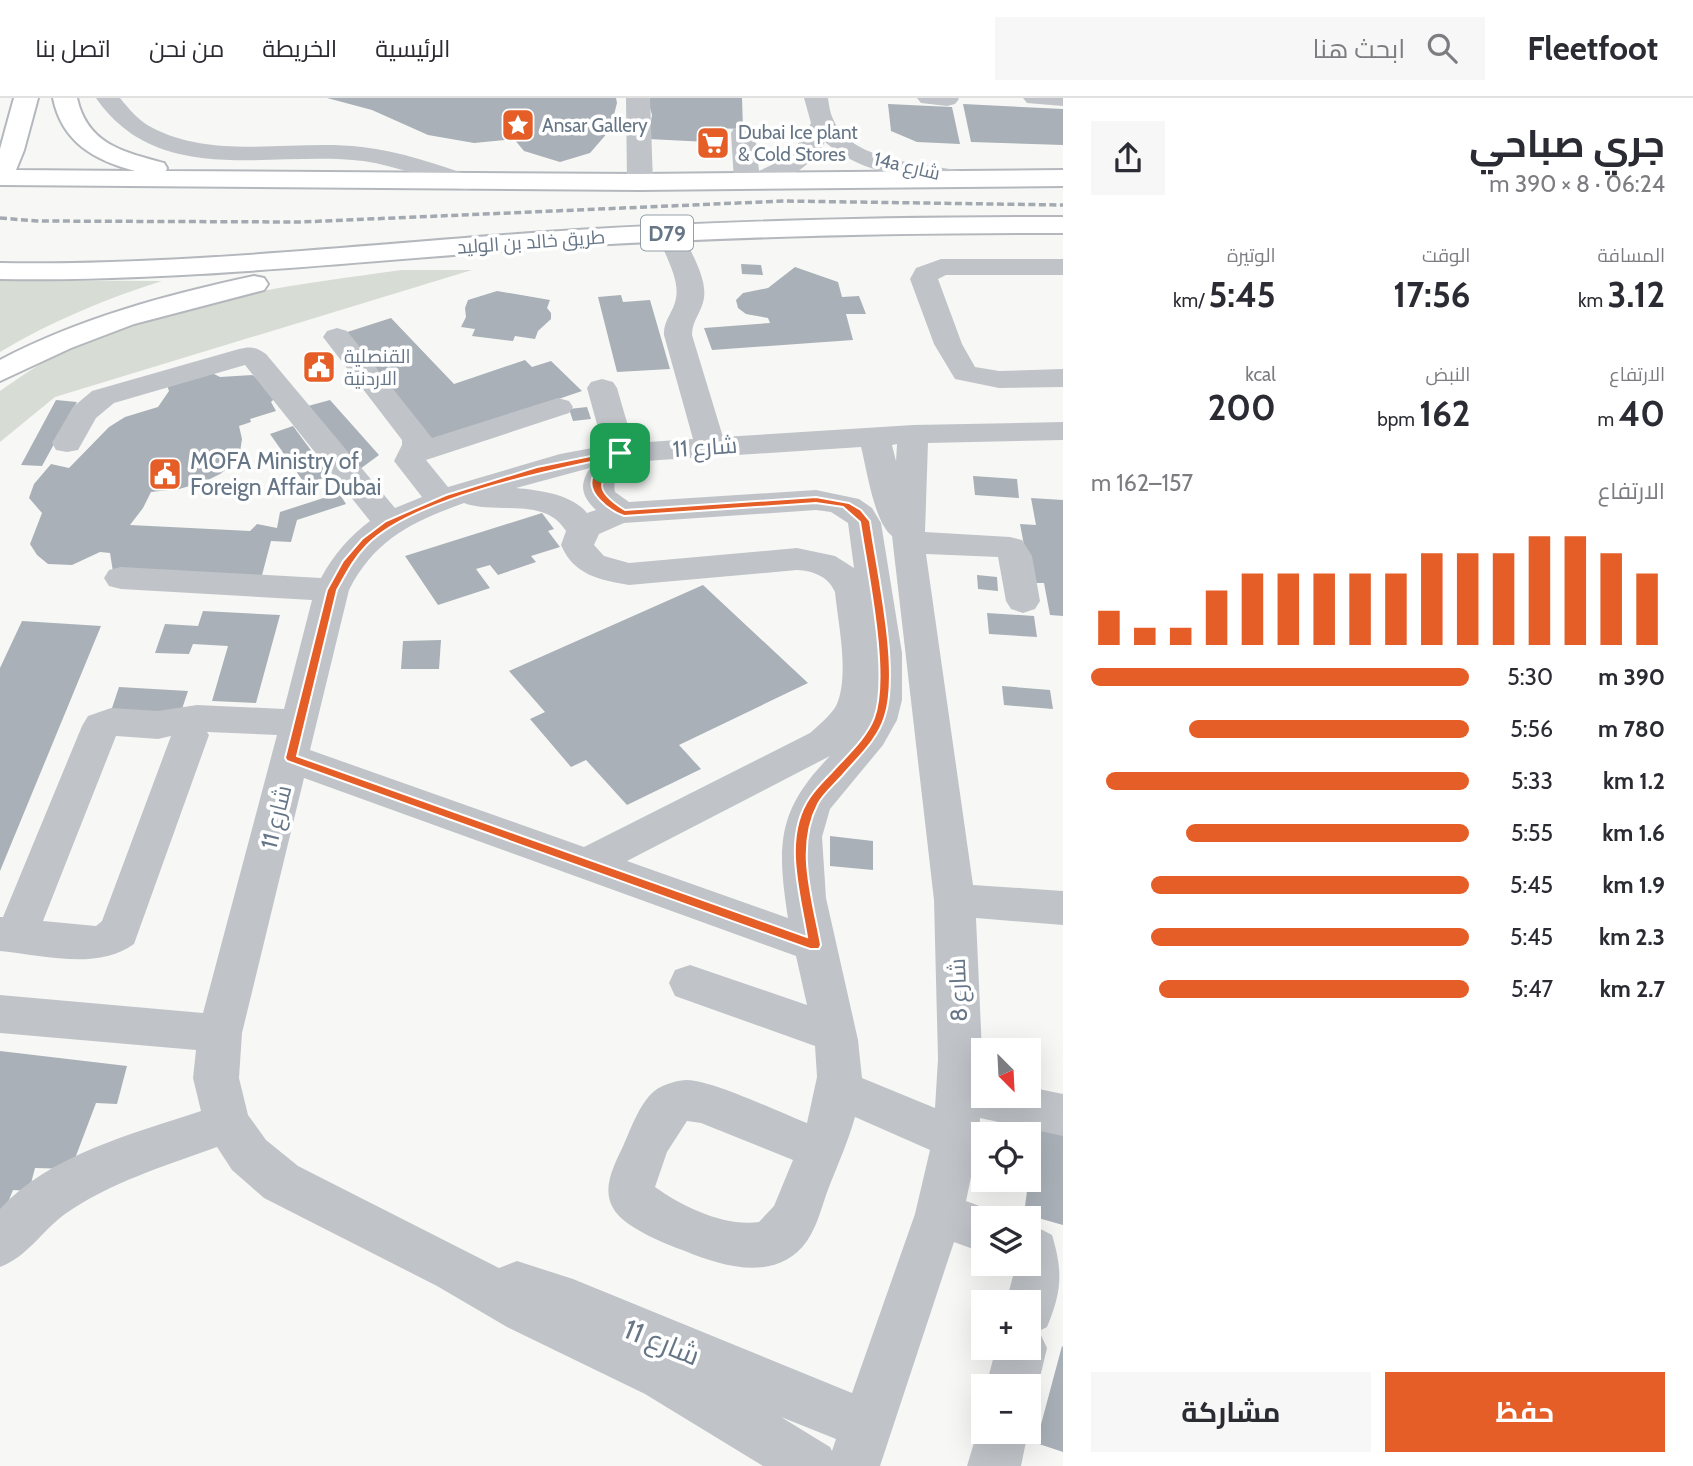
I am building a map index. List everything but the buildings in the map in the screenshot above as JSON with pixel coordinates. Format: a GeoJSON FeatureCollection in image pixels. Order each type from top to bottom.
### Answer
{"type":"FeatureCollection","features":[{"type":"Feature","properties":{"kind":"main road"},"geometry":{"type":"LineString","coordinates":[[0,177],[12,150],[26,98]]}},
{"type":"Feature","properties":{"kind":"main road"},"geometry":{"type":"LineString","coordinates":[[65,98],[69,119],[76,131],[107,153],[160,170],[215,180]]}},
{"type":"Feature","properties":{"kind":"main road","name":"D79"},"geometry":{"type":"LineString","coordinates":[[0,177],[466,182],[1063,178]]}},
{"type":"Feature","properties":{"kind":"main road"},"geometry":{"type":"LineString","coordinates":[[304,204],[408,199],[466,182]]}},
{"type":"Feature","properties":{"kind":"main road","name":"طريق خالد بن الوليد"},"geometry":{"type":"LineString","coordinates":[[0,271],[157,271],[670,233],[830,227],[1063,225]]}},
{"type":"Feature","properties":{"kind":"main road"},"geometry":{"type":"LineString","coordinates":[[0,372],[68,337],[111,320],[185,299],[295,275],[344,257]]}},
{"type":"Feature","properties":{"kind":"street"},"geometry":{"type":"LineString","coordinates":[[108,98],[127,120],[143,132],[191,148],[365,154],[466,182]]}},
{"type":"Feature","properties":{"kind":"street"},"geometry":{"type":"LineString","coordinates":[[638,98],[640,182]]}},
{"type":"Feature","properties":{"kind":"street"},"geometry":{"type":"LineString","coordinates":[[743,133],[752,181],[782,171],[803,158],[810,150],[822,124],[816,98]]}},
{"type":"Feature","properties":{"kind":"street"},"geometry":{"type":"LineString","coordinates":[[929,98],[947,99]]}},
{"type":"Feature","properties":{"kind":"street"},"geometry":{"type":"LineString","coordinates":[[1035,98],[1063,99]]}},
{"type":"Feature","properties":{"kind":"street","name":"14a شارع"},"geometry":{"type":"LineString","coordinates":[[822,124],[851,150],[869,159],[912,170],[962,178]]}},
{"type":"Feature","properties":{"kind":"street"},"geometry":{"type":"LineString","coordinates":[[670,233],[690,291],[688,304],[679,318],[678,335],[710,447]]}},
{"type":"Feature","properties":{"kind":"street"},"geometry":{"type":"LineString","coordinates":[[1063,267],[941,267],[926,274],[924,279],[955,362],[965,373],[993,377],[1063,378]]}},
{"type":"Feature","properties":{"kind":"street"},"geometry":{"type":"LineString","coordinates":[[337,337],[417,439],[418,445],[410,461],[446,498],[521,499],[544,503],[577,522],[624,513],[831,501],[858,512],[888,541]]}},
{"type":"Feature","properties":{"kind":"street"},"geometry":{"type":"LineString","coordinates":[[67,443],[84,413],[103,397],[249,355],[256,360],[389,523]]}},
{"type":"Feature","properties":{"kind":"street"},"geometry":{"type":"LineString","coordinates":[[993,377],[1012,430]]}},
{"type":"Feature","properties":{"kind":"street"},"geometry":{"type":"LineString","coordinates":[[602,388],[620,453],[597,477],[596,486],[605,502],[624,513]]}},
{"type":"Feature","properties":{"kind":"street"},"geometry":{"type":"LineString","coordinates":[[411,455],[558,407]]}},
{"type":"Feature","properties":{"kind":"street","name":"شارع 11"},"geometry":{"type":"LineString","coordinates":[[811,1466],[723,1410],[663,1376],[525,1310],[454,1269],[281,1182],[249,1155],[227,1123],[216,1079],[220,1033],[332,590],[346,563],[365,541],[389,523],[446,498],[571,461],[620,453],[913,434],[1063,431]]}},
{"type":"Feature","properties":{"kind":"street","name":"شارع 8"},"geometry":{"type":"LineString","coordinates":[[860,1446],[939,1214],[956,1139],[960,1093],[955,900],[888,541],[913,434]]}},
{"type":"Feature","properties":{"kind":"street","name":"شارع 8"},"geometry":{"type":"LineString","coordinates":[[874,437],[895,517],[888,541]]}},
{"type":"Feature","properties":{"kind":"street"},"geometry":{"type":"LineString","coordinates":[[571,461],[567,487],[577,522],[581,555],[592,566],[610,573],[629,574],[813,560],[888,541],[999,546],[1010,548],[1015,556],[1023,601]]}},
{"type":"Feature","properties":{"kind":"street"},"geometry":{"type":"LineString","coordinates":[[821,1150],[832,1120],[838,1089],[839,1061],[800,857],[803,827],[814,800],[866,741],[879,719],[884,699],[888,541]]}},
{"type":"Feature","properties":{"kind":"street"},"geometry":{"type":"LineString","coordinates":[[588,863],[804,754],[823,743],[844,724],[856,702],[859,679],[852,593],[849,582],[841,572],[813,560]]}},
{"type":"Feature","properties":{"kind":"street"},"geometry":{"type":"LineString","coordinates":[[121,578],[332,590]]}},
{"type":"Feature","properties":{"kind":"street"},"geometry":{"type":"LineString","coordinates":[[174,730],[119,932],[115,937],[96,943],[8,934],[99,728],[111,722],[295,741],[588,863],[815,945]]}},
{"type":"Feature","properties":{"kind":"street"},"geometry":{"type":"LineString","coordinates":[[955,900],[1063,908]]}},
{"type":"Feature","properties":{"kind":"street"},"geometry":{"type":"LineString","coordinates":[[690,983],[835,1034]]}},
{"type":"Feature","properties":{"kind":"street"},"geometry":{"type":"LineString","coordinates":[[0,1014],[220,1033]]}},
{"type":"Feature","properties":{"kind":"street"},"geometry":{"type":"LineString","coordinates":[[838,1089],[956,1139]]}},
{"type":"Feature","properties":{"kind":"street"},"geometry":{"type":"LineString","coordinates":[[960,1093],[1063,1115]]}},
{"type":"Feature","properties":{"kind":"street"},"geometry":{"type":"LineString","coordinates":[[0,1244],[33,1208],[65,1185],[100,1169],[227,1123]]}},
{"type":"Feature","properties":{"kind":"street"},"geometry":{"type":"LineString","coordinates":[[939,1214],[971,1225]]}},
{"type":"Feature","properties":{"kind":"street","name":"شارع 11"},"geometry":{"type":"LineString","coordinates":[[454,1269],[534,1290],[573,1304],[860,1446]]}},
{"type":"Feature","properties":{"kind":"street"},"geometry":{"type":"LineString","coordinates":[[994,1466],[999,1444]]}},
{"type":"Feature","properties":{"kind":"shaded area"},"geometry":{"type":"Polygon","coordinates":[[[402,270],[472,270],[55,397],[0,442],[0,391],[43,363],[93,339],[136,323],[222,299],[402,270]]]}},
{"type":"Feature","properties":{"kind":"shaded area"},"geometry":{"type":"Polygon","coordinates":[[[0,280],[162,281],[79,312],[0,352],[0,280]]]}},
{"type":"Feature","properties":{"kind":"railway"},"geometry":{"type":"LineString","coordinates":[[0,218],[37,221],[301,222],[784,201],[1063,205]]}},
{"type":"Feature","properties":{"kind":"place","name":"Ansar Gallery"},"geometry":{"type":"Point","coordinates":[518,125]}},
{"type":"Feature","properties":{"kind":"place","name":"Dubai Ice plant & Cold Stores"},"geometry":{"type":"Point","coordinates":[713,143]}},
{"type":"Feature","properties":{"kind":"place","name":"القنصلية الاردنية"},"geometry":{"type":"Point","coordinates":[319,367]}},
{"type":"Feature","properties":{"kind":"place","name":"MOFA Ministry of Foreign Affair Dubai"},"geometry":{"type":"Point","coordinates":[165,474]}},
{"type":"Feature","properties":{"kind":"route"},"geometry":{"type":"LineString","coordinates":[[620,453],[603,468],[597,477],[596,486],[605,502],[624,513],[816,500],[845,505],[858,512],[865,521],[884,658],[884,699],[879,719],[866,741],[814,800],[803,827],[800,857],[815,945],[290,758],[332,590],[346,563],[365,541],[389,523],[450,497],[571,461],[620,453]]}}]}
